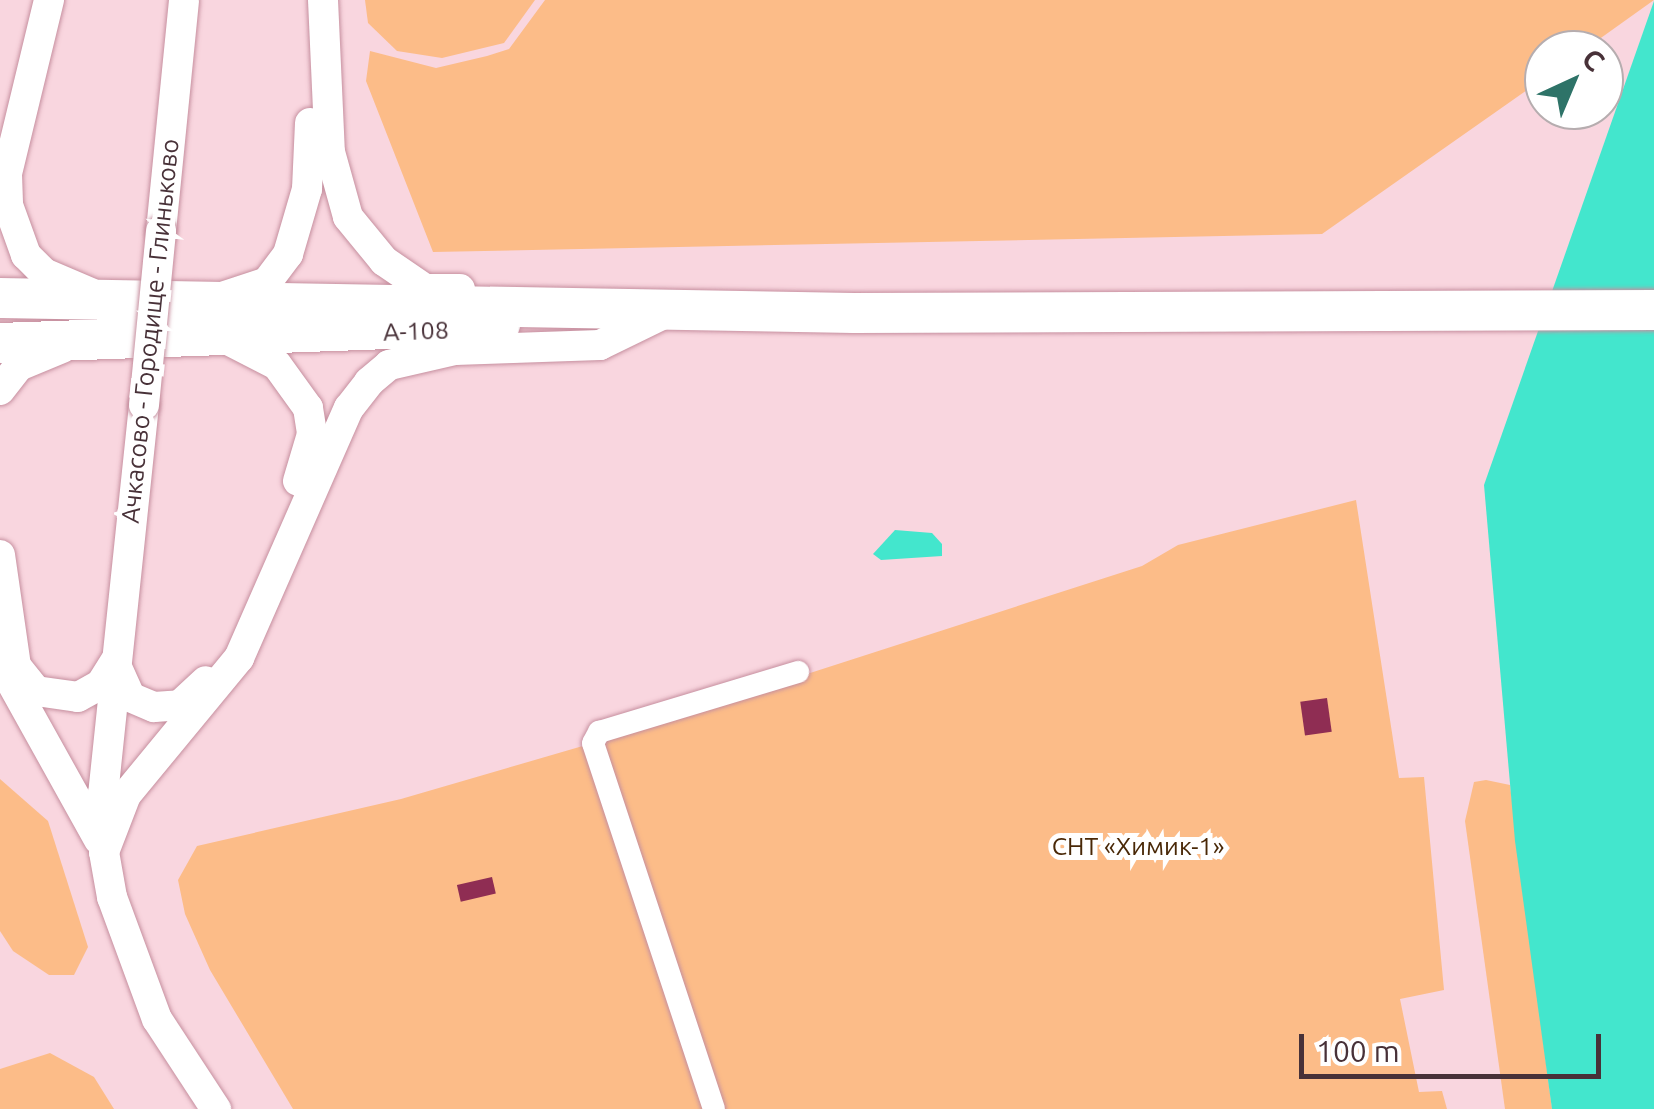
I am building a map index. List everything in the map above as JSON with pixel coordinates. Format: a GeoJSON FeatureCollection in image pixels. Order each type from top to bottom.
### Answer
{"type":"FeatureCollection","features":[{"type":"Feature","properties":{"kind":"highway","name":"А-108"},"geometry":{"type":"LineString","coordinates":[[0,298],[612,311],[1246,315],[1654,310]]}},
{"type":"Feature","properties":{"kind":"highway","name":"А-108"},"geometry":{"type":"LineString","coordinates":[[0,343],[447,331],[612,311]]}},
{"type":"Feature","properties":{"kind":"street"},"geometry":{"type":"LineString","coordinates":[[0,122],[33,0]]}},
{"type":"Feature","properties":{"kind":"street"},"geometry":{"type":"LineString","coordinates":[[48,0],[7,174],[8,204],[26,255],[44,274],[108,298]]}},
{"type":"Feature","properties":{"kind":"street","name":"Ачкасово - Городище - Глиньково"},"geometry":{"type":"LineString","coordinates":[[104,852],[115,662],[184,0]]}},
{"type":"Feature","properties":{"kind":"street"},"geometry":{"type":"LineString","coordinates":[[202,301],[267,282],[300,228],[311,154],[304,0]]}},
{"type":"Feature","properties":{"kind":"street"},"geometry":{"type":"LineString","coordinates":[[323,0],[330,152],[348,217],[384,261],[425,289],[615,292],[670,311]]}},
{"type":"Feature","properties":{"kind":"street"},"geometry":{"type":"LineString","coordinates":[[104,852],[126,795],[239,658],[349,408],[370,382],[389,366],[455,350],[600,345],[670,311]]}},
{"type":"Feature","properties":{"kind":"street"},"geometry":{"type":"LineString","coordinates":[[115,662],[122,688],[140,704],[168,708],[192,697],[226,654],[307,460],[308,408],[291,380],[254,349],[219,336]]}},
{"type":"Feature","properties":{"kind":"street"},"geometry":{"type":"LineString","coordinates":[[0,390],[19,366],[44,352],[100,340]]}},
{"type":"Feature","properties":{"kind":"street"},"geometry":{"type":"LineString","coordinates":[[0,555],[16,666],[36,691],[52,698],[78,697],[101,684],[115,662]]}},
{"type":"Feature","properties":{"kind":"street"},"geometry":{"type":"LineString","coordinates":[[0,653],[24,711],[104,852],[112,896],[157,1019],[216,1109]]}},
{"type":"Feature","properties":{"kind":"street"},"geometry":{"type":"LineString","coordinates":[[714,1109],[594,743],[600,732],[798,672]]}},
{"type":"Feature","properties":{"kind":"green space"},"geometry":{"type":"Polygon","coordinates":[[[365,0],[535,0],[504,43],[442,58],[397,51],[368,23],[365,0]]]}},
{"type":"Feature","properties":{"kind":"green space"},"geometry":{"type":"Polygon","coordinates":[[[545,0],[1654,0],[1612,30],[1524,30],[1524,92],[1322,234],[433,252],[366,81],[370,51],[436,68],[509,49],[545,0]]]}},
{"type":"Feature","properties":{"kind":"green space","name":"СНТ «Химик-1»"},"geometry":{"type":"Polygon","coordinates":[[[1356,500],[1399,778],[1424,777],[1444,990],[1400,999],[1419,1092],[1442,1091],[1447,1109],[293,1109],[210,970],[185,914],[178,880],[197,846],[401,799],[593,743],[1142,566],[1178,545],[1356,500]]]}},
{"type":"Feature","properties":{"kind":"green space"},"geometry":{"type":"Polygon","coordinates":[[[0,779],[48,821],[88,947],[74,975],[49,975],[13,951],[0,931],[0,779]]]}},
{"type":"Feature","properties":{"kind":"green space"},"geometry":{"type":"Polygon","coordinates":[[[1474,782],[1510,785],[1552,1109],[1505,1109],[1465,821],[1474,782]]]}},
{"type":"Feature","properties":{"kind":"green space"},"geometry":{"type":"Polygon","coordinates":[[[50,1053],[94,1077],[114,1109],[0,1109],[0,1069],[50,1053]]]}},
{"type":"Feature","properties":{"kind":"shaded area"},"geometry":{"type":"Polygon","coordinates":[[[1654,1],[1654,1109],[1552,1109],[1515,841],[1484,485],[1609,130],[1624,130],[1624,86],[1654,1]]]}},
{"type":"Feature","properties":{"kind":"shaded area"},"geometry":{"type":"Polygon","coordinates":[[[895,530],[932,533],[942,544],[942,556],[881,560],[873,554],[895,530]]]}},
{"type":"Feature","properties":{"kind":"building"},"geometry":{"type":"Polygon","coordinates":[[[1327,698],[1332,732],[1305,735],[1300,702],[1327,698]]]}},
{"type":"Feature","properties":{"kind":"building"},"geometry":{"type":"Polygon","coordinates":[[[492,877],[496,894],[461,902],[457,885],[492,877]]]}}]}
